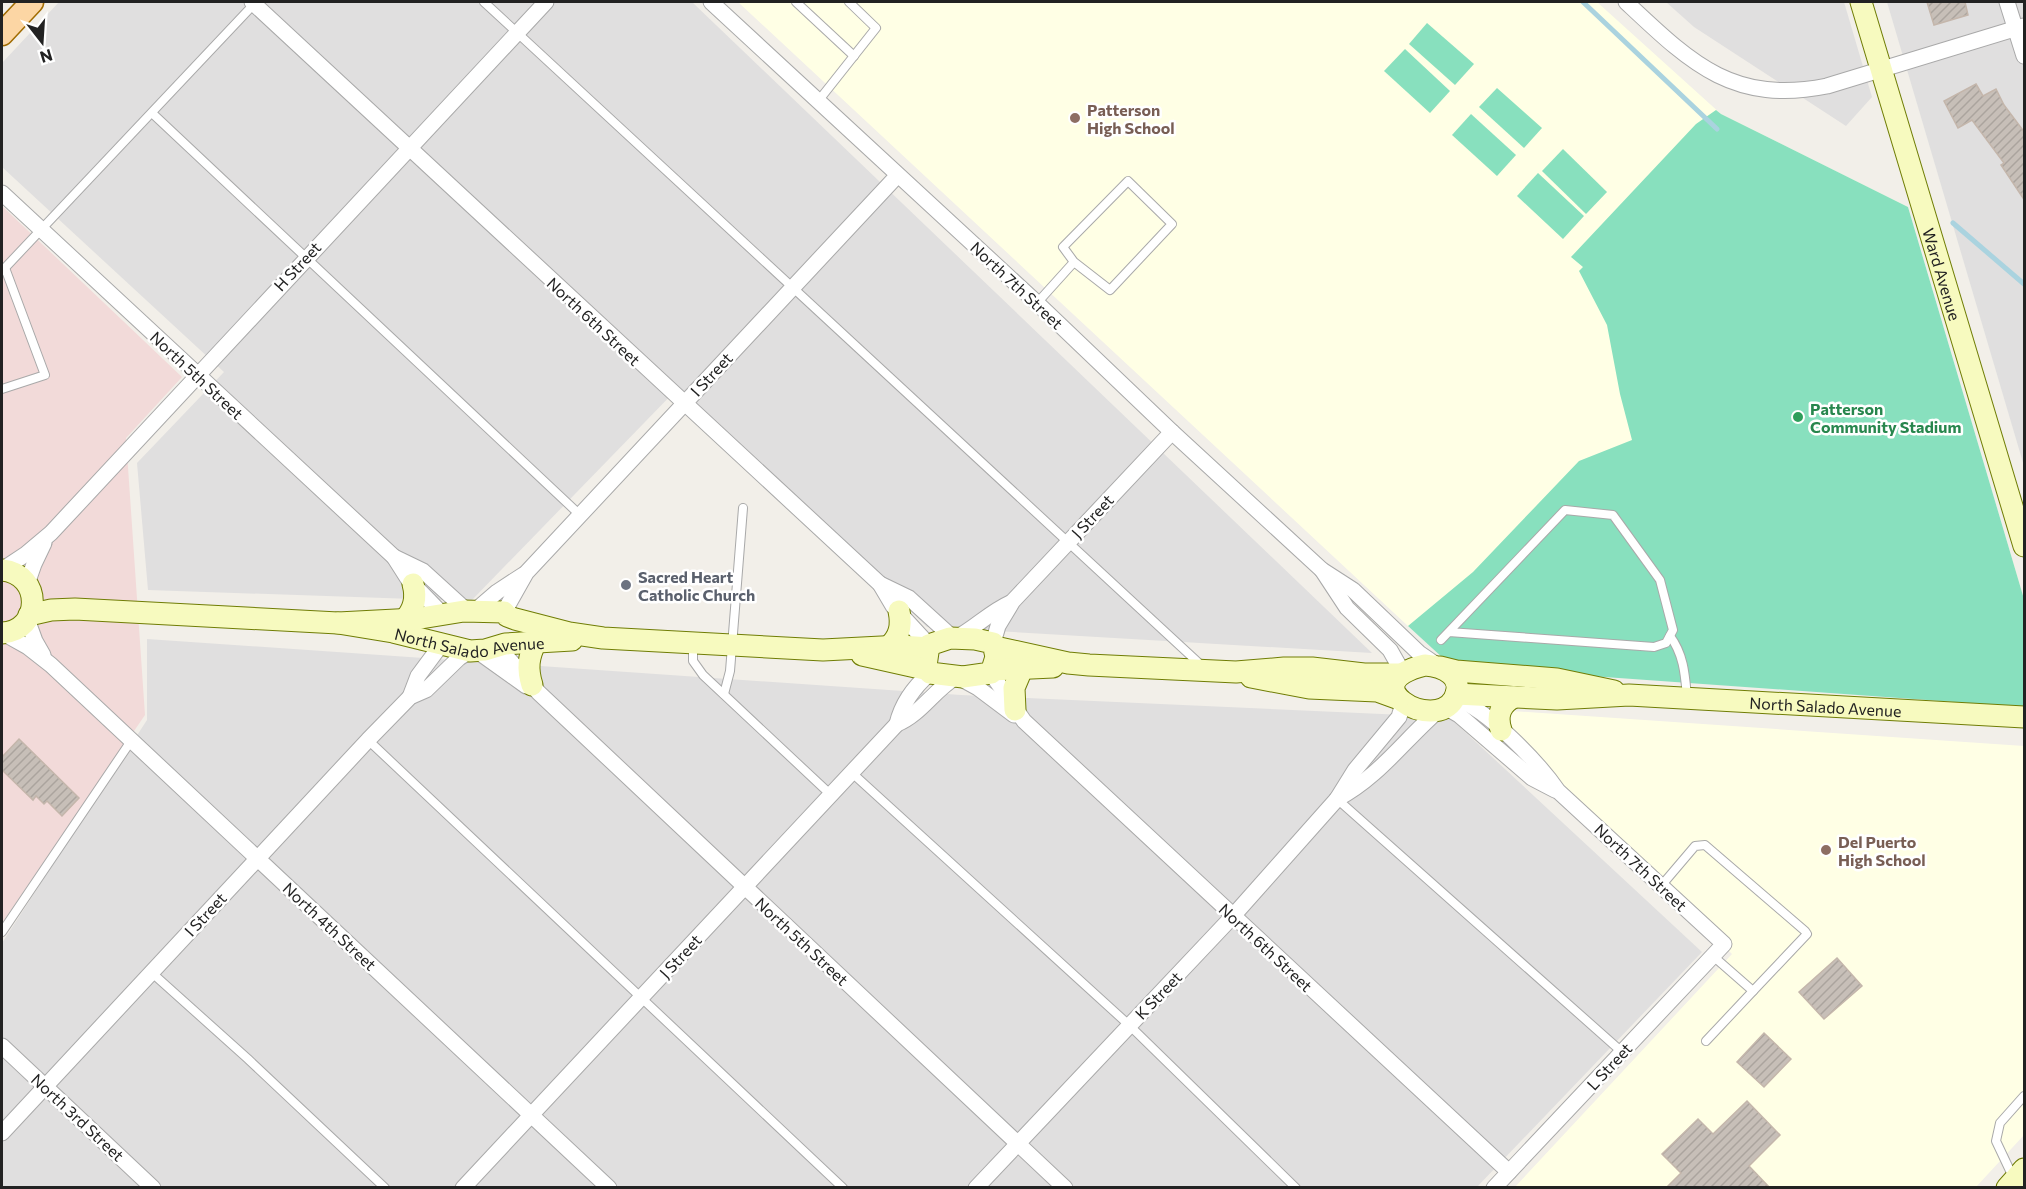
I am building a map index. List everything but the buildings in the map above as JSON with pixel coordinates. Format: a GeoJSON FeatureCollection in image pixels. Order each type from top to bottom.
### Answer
{"type":"FeatureCollection","features":[{"type":"Feature","properties":{"kind":"main road"},"geometry":{"type":"LineString","coordinates":[[2,34],[32,2]]}},
{"type":"Feature","properties":{"kind":"main road","name":"Ward Avenue"},"geometry":{"type":"LineString","coordinates":[[1861,2],[2025,546]]}},
{"type":"Feature","properties":{"kind":"main road","name":"North Salado Avenue"},"geometry":{"type":"LineString","coordinates":[[2,570],[18,575],[51,602],[75,609]]}},
{"type":"Feature","properties":{"kind":"main road"},"geometry":{"type":"LineString","coordinates":[[404,620],[414,603],[412,584]]}},
{"type":"Feature","properties":{"kind":"main road"},"geometry":{"type":"LineString","coordinates":[[28,585],[33,603],[28,617]]}},
{"type":"Feature","properties":{"kind":"main road","name":"North Salado Avenue"},"geometry":{"type":"LineString","coordinates":[[2,633],[19,628],[28,617],[51,610],[75,609],[338,623],[365,626],[474,651],[536,642],[603,638]]}},
{"type":"Feature","properties":{"kind":"main road","name":"North Salado Avenue"},"geometry":{"type":"LineString","coordinates":[[338,623],[404,620],[471,611],[506,614],[569,633],[603,638],[693,644],[823,650],[901,645],[929,647],[955,638],[975,639],[1068,663],[1089,665],[1208,672],[1312,668],[1364,674],[1402,673]]}},
{"type":"Feature","properties":{"kind":"main road"},"geometry":{"type":"LineString","coordinates":[[888,647],[894,642],[900,630],[899,611]]}},
{"type":"Feature","properties":{"kind":"main road"},"geometry":{"type":"LineString","coordinates":[[536,642],[529,660],[530,677],[536,689]]}},
{"type":"Feature","properties":{"kind":"main road"},"geometry":{"type":"LineString","coordinates":[[992,671],[996,657],[994,645]]}},
{"type":"Feature","properties":{"kind":"main road"},"geometry":{"type":"LineString","coordinates":[[929,647],[927,660],[929,672]]}},
{"type":"Feature","properties":{"kind":"main road","name":"North Salado Avenue"},"geometry":{"type":"LineString","coordinates":[[823,650],[879,658],[957,677],[970,677],[992,671],[1089,665]]}},
{"type":"Feature","properties":{"kind":"main road"},"geometry":{"type":"LineString","coordinates":[[1425,666],[1439,667],[1452,675],[1456,685],[1449,702],[1424,710],[1399,700],[1394,685],[1402,673],[1425,666]]}},
{"type":"Feature","properties":{"kind":"main road","name":"North Salado Avenue"},"geometry":{"type":"LineString","coordinates":[[1439,667],[1456,671],[1557,679],[1629,695]]}},
{"type":"Feature","properties":{"kind":"main road"},"geometry":{"type":"LineString","coordinates":[[1020,715],[1014,688],[1022,669]]}},
{"type":"Feature","properties":{"kind":"main road","name":"North Salado Avenue"},"geometry":{"type":"LineString","coordinates":[[1236,672],[1286,685],[1367,690],[1399,700]]}},
{"type":"Feature","properties":{"kind":"main road","name":"North Salado Avenue"},"geometry":{"type":"LineString","coordinates":[[1449,702],[1515,697],[1571,699],[1629,695],[2025,717]]}},
{"type":"Feature","properties":{"kind":"main road"},"geometry":{"type":"LineString","coordinates":[[1501,730],[1500,711],[1503,705],[1515,697]]}},
{"type":"Feature","properties":{"kind":"street","name":"North 6th Street"},"geometry":{"type":"LineString","coordinates":[[255,2],[683,404],[880,584],[889,600],[929,647]]}},
{"type":"Feature","properties":{"kind":"street","name":"H Street"},"geometry":{"type":"LineString","coordinates":[[2,570],[27,554],[51,532],[546,2]]}},
{"type":"Feature","properties":{"kind":"street","name":"North 7th Street"},"geometry":{"type":"LineString","coordinates":[[711,2],[1322,570],[1353,590],[1419,653],[1439,667]]}},
{"type":"Feature","properties":{"kind":"street"},"geometry":{"type":"LineString","coordinates":[[1626,2],[1671,44],[1693,60],[1725,78],[1751,88],[1770,91],[1798,91],[1827,86],[2020,28]]}},
{"type":"Feature","properties":{"kind":"street"},"geometry":{"type":"LineString","coordinates":[[2007,2],[2020,28],[2025,56]]}},
{"type":"Feature","properties":{"kind":"street","name":"I Street"},"geometry":{"type":"LineString","coordinates":[[471,611],[526,573],[897,176]]}},
{"type":"Feature","properties":{"kind":"street","name":"North 5th Street"},"geometry":{"type":"LineString","coordinates":[[2,193],[394,557],[412,584],[440,615]]}},
{"type":"Feature","properties":{"kind":"street","name":"J Street"},"geometry":{"type":"LineString","coordinates":[[994,645],[998,626],[1013,602],[1172,432]]}},
{"type":"Feature","properties":{"kind":"street","name":"H Street"},"geometry":{"type":"LineString","coordinates":[[28,585],[36,557],[51,532]]}},
{"type":"Feature","properties":{"kind":"street","name":"North 5th Street"},"geometry":{"type":"LineString","coordinates":[[394,557],[423,572],[471,611]]}},
{"type":"Feature","properties":{"kind":"street","name":"North 7th Street"},"geometry":{"type":"LineString","coordinates":[[1322,570],[1336,595],[1347,608],[1390,650],[1402,673]]}},
{"type":"Feature","properties":{"kind":"street","name":"I Street"},"geometry":{"type":"LineString","coordinates":[[506,614],[526,573]]}},
{"type":"Feature","properties":{"kind":"street"},"geometry":{"type":"LineString","coordinates":[[880,584],[909,598],[955,638]]}},
{"type":"Feature","properties":{"kind":"street","name":"J Street"},"geometry":{"type":"LineString","coordinates":[[955,638],[993,612],[1013,602]]}},
{"type":"Feature","properties":{"kind":"street"},"geometry":{"type":"LineString","coordinates":[[502,646],[511,630],[506,614]]}},
{"type":"Feature","properties":{"kind":"street"},"geometry":{"type":"LineString","coordinates":[[440,615],[436,630],[440,644]]}},
{"type":"Feature","properties":{"kind":"street","name":"North 4th Street"},"geometry":{"type":"LineString","coordinates":[[28,617],[36,643],[51,665]]}},
{"type":"Feature","properties":{"kind":"street","name":"North 4th Street"},"geometry":{"type":"LineString","coordinates":[[2,633],[28,647],[51,665],[609,1188]]}},
{"type":"Feature","properties":{"kind":"street","name":"I Street"},"geometry":{"type":"LineString","coordinates":[[410,697],[418,676],[440,644]]}},
{"type":"Feature","properties":{"kind":"street","name":"North 5th Street"},"geometry":{"type":"LineString","coordinates":[[502,646],[536,689],[1065,1188]]}},
{"type":"Feature","properties":{"kind":"street","name":"I Street"},"geometry":{"type":"LineString","coordinates":[[2,1133],[410,697],[426,690],[459,658],[474,651]]}},
{"type":"Feature","properties":{"kind":"street","name":"North 5th Street"},"geometry":{"type":"LineString","coordinates":[[474,651],[523,684],[536,689]]}},
{"type":"Feature","properties":{"kind":"street","name":"North 6th Street"},"geometry":{"type":"LineString","coordinates":[[992,671],[1020,715]]}},
{"type":"Feature","properties":{"kind":"street","name":"J Street"},"geometry":{"type":"LineString","coordinates":[[897,724],[904,703],[929,672]]}},
{"type":"Feature","properties":{"kind":"street","name":"North 6th Street"},"geometry":{"type":"LineString","coordinates":[[957,677],[1020,715],[1509,1172]]}},
{"type":"Feature","properties":{"kind":"street","name":"J Street"},"geometry":{"type":"LineString","coordinates":[[463,1188],[897,724],[912,717],[945,685],[957,677]]}},
{"type":"Feature","properties":{"kind":"street","name":"K Street"},"geometry":{"type":"LineString","coordinates":[[976,1188],[1233,916],[1337,800],[1355,770],[1399,717],[1402,707],[1399,700]]}},
{"type":"Feature","properties":{"kind":"street","name":"North 7th Street"},"geometry":{"type":"LineString","coordinates":[[1449,702],[1472,705],[1501,730],[1544,771],[1558,791],[1724,944]]}},
{"type":"Feature","properties":{"kind":"street","name":"North 7th Street"},"geometry":{"type":"LineString","coordinates":[[1449,702],[1459,715],[1532,778],[1558,791]]}},
{"type":"Feature","properties":{"kind":"street","name":"K Street"},"geometry":{"type":"LineString","coordinates":[[1337,800],[1352,792],[1376,772],[1449,702]]}},
{"type":"Feature","properties":{"kind":"street","name":"L Street"},"geometry":{"type":"LineString","coordinates":[[1494,1188],[1724,944]]}},
{"type":"Feature","properties":{"kind":"street","name":"North 3rd Street"},"geometry":{"type":"LineString","coordinates":[[2,1046],[153,1188]]}},
{"type":"Feature","properties":{"kind":"lane"},"geometry":{"type":"LineString","coordinates":[[2,390],[45,375],[3,269],[255,2]]}},
{"type":"Feature","properties":{"kind":"lane"},"geometry":{"type":"LineString","coordinates":[[484,2],[1208,672]]}},
{"type":"Feature","properties":{"kind":"lane"},"geometry":{"type":"LineString","coordinates":[[796,2],[854,56]]}},
{"type":"Feature","properties":{"kind":"lane"},"geometry":{"type":"LineString","coordinates":[[819,100],[876,28],[849,2]]}},
{"type":"Feature","properties":{"kind":"lane"},"geometry":{"type":"LineString","coordinates":[[152,113],[579,514]]}},
{"type":"Feature","properties":{"kind":"lane"},"geometry":{"type":"LineString","coordinates":[[1128,181],[1172,224],[1110,290],[1074,262],[1063,247],[1128,181]]}},
{"type":"Feature","properties":{"kind":"lane"},"geometry":{"type":"LineString","coordinates":[[1037,303],[1074,262]]}},
{"type":"Feature","properties":{"kind":"lane"},"geometry":{"type":"LineString","coordinates":[[724,694],[728,683],[732,646],[743,508]]}},
{"type":"Feature","properties":{"kind":"lane"},"geometry":{"type":"LineString","coordinates":[[1441,640],[1565,510],[1613,515],[1660,580],[1673,630],[1666,643],[1653,647],[1449,632]]}},
{"type":"Feature","properties":{"kind":"lane"},"geometry":{"type":"LineString","coordinates":[[1670,636],[1679,650],[1682,661],[1687,699]]}},
{"type":"Feature","properties":{"kind":"lane"},"geometry":{"type":"LineString","coordinates":[[693,644],[693,661],[703,675],[830,794]]}},
{"type":"Feature","properties":{"kind":"lane"},"geometry":{"type":"LineString","coordinates":[[368,740],[843,1188]]}},
{"type":"Feature","properties":{"kind":"lane"},"geometry":{"type":"LineString","coordinates":[[2,932],[131,741]]}},
{"type":"Feature","properties":{"kind":"lane"},"geometry":{"type":"LineString","coordinates":[[851,772],[1129,1025],[1296,1188]]}},
{"type":"Feature","properties":{"kind":"lane"},"geometry":{"type":"LineString","coordinates":[[1337,800],[1622,1052]]}},
{"type":"Feature","properties":{"kind":"lane"},"geometry":{"type":"LineString","coordinates":[[1661,886],[1695,846],[1705,845],[1807,934],[1706,1041]]}},
{"type":"Feature","properties":{"kind":"lane"},"geometry":{"type":"LineString","coordinates":[[1713,956],[1753,990]]}},
{"type":"Feature","properties":{"kind":"lane"},"geometry":{"type":"LineString","coordinates":[[151,972],[248,1059],[385,1188]]}},
{"type":"Feature","properties":{"kind":"lane"},"geometry":{"type":"LineString","coordinates":[[2015,1179],[1996,1141],[2000,1123],[2025,1095]]}},
{"type":"Feature","properties":{"kind":"shaded area"},"geometry":{"type":"Polygon","coordinates":[[[59,2],[692,2],[1372,653],[927,627],[679,387],[471,601],[148,590],[137,463],[224,372],[2,167],[2,63],[59,2]]]}},
{"type":"Feature","properties":{"kind":"shaded area"},"geometry":{"type":"Polygon","coordinates":[[[738,2],[1597,2],[1721,114],[1908,207],[2024,599],[1454,665],[1408,626],[738,2]]]}},
{"type":"Feature","properties":{"kind":"shaded area"},"geometry":{"type":"Polygon","coordinates":[[[1666,2],[1844,2],[1872,97],[1846,126],[1694,27],[1666,2]]]}},
{"type":"Feature","properties":{"kind":"shaded area"},"geometry":{"type":"Polygon","coordinates":[[[1887,2],[2024,2],[2024,466],[1887,2]]]}},
{"type":"Feature","properties":{"kind":"shaded area"},"geometry":{"type":"Polygon","coordinates":[[[2,206],[182,377],[126,438],[145,715],[2,923],[2,206]]]}},
{"type":"Feature","properties":{"kind":"shaded area"},"geometry":{"type":"Polygon","coordinates":[[[147,639],[961,695],[1449,717],[1702,952],[1477,1187],[2,1188],[2,943],[147,720],[147,639]]]}},
{"type":"Feature","properties":{"kind":"shaded area","name":"Del Puerto High School"},"geometry":{"type":"Polygon","coordinates":[[[1482,709],[2024,746],[2024,1135],[1976,1187],[1515,1187],[1732,954],[1482,709]]]}},
{"type":"Feature","properties":{"kind":"green space"},"geometry":{"type":"Polygon","coordinates":[[[1427,23],[1474,64],[1455,85],[1409,44],[1427,23]]]}},
{"type":"Feature","properties":{"kind":"green space"},"geometry":{"type":"Polygon","coordinates":[[[1405,49],[1450,91],[1430,113],[1384,71],[1405,49]]]}},
{"type":"Feature","properties":{"kind":"green space"},"geometry":{"type":"Polygon","coordinates":[[[1497,88],[1542,128],[1524,148],[1479,107],[1497,88]]]}},
{"type":"Feature","properties":{"kind":"green space","name":"Patterson Community Stadium"},"geometry":{"type":"Polygon","coordinates":[[[1716,110],[1908,207],[2024,599],[2024,707],[1466,667],[1444,659],[1408,626],[1473,572],[1579,461],[1632,440],[1620,394],[1607,325],[1579,271],[1583,267],[1571,257],[1696,124],[1716,110]]]}},
{"type":"Feature","properties":{"kind":"green space"},"geometry":{"type":"Polygon","coordinates":[[[1471,114],[1516,155],[1497,176],[1452,135],[1471,114]]]}},
{"type":"Feature","properties":{"kind":"green space"},"geometry":{"type":"Polygon","coordinates":[[[1563,149],[1607,192],[1586,214],[1542,171],[1563,149]]]}},
{"type":"Feature","properties":{"kind":"green space"},"geometry":{"type":"Polygon","coordinates":[[[1538,173],[1584,216],[1563,239],[1517,196],[1538,173]]]}},
{"type":"Feature","properties":{"kind":"waterway"},"geometry":{"type":"LineString","coordinates":[[1583,2],[1717,129]]}},
{"type":"Feature","properties":{"kind":"waterway"},"geometry":{"type":"LineString","coordinates":[[1953,223],[2024,284]]}},
{"type":"Feature","properties":{"kind":"place","name":"Patterson High School"},"geometry":{"type":"Point","coordinates":[1075,118]}},
{"type":"Feature","properties":{"kind":"place","name":"Patterson Community Stadium"},"geometry":{"type":"Point","coordinates":[1798,417]}},
{"type":"Feature","properties":{"kind":"place","name":"Sacred Heart Catholic Church"},"geometry":{"type":"Point","coordinates":[626,585]}},
{"type":"Feature","properties":{"kind":"place","name":"Del Puerto High School"},"geometry":{"type":"Point","coordinates":[1826,850]}}]}
